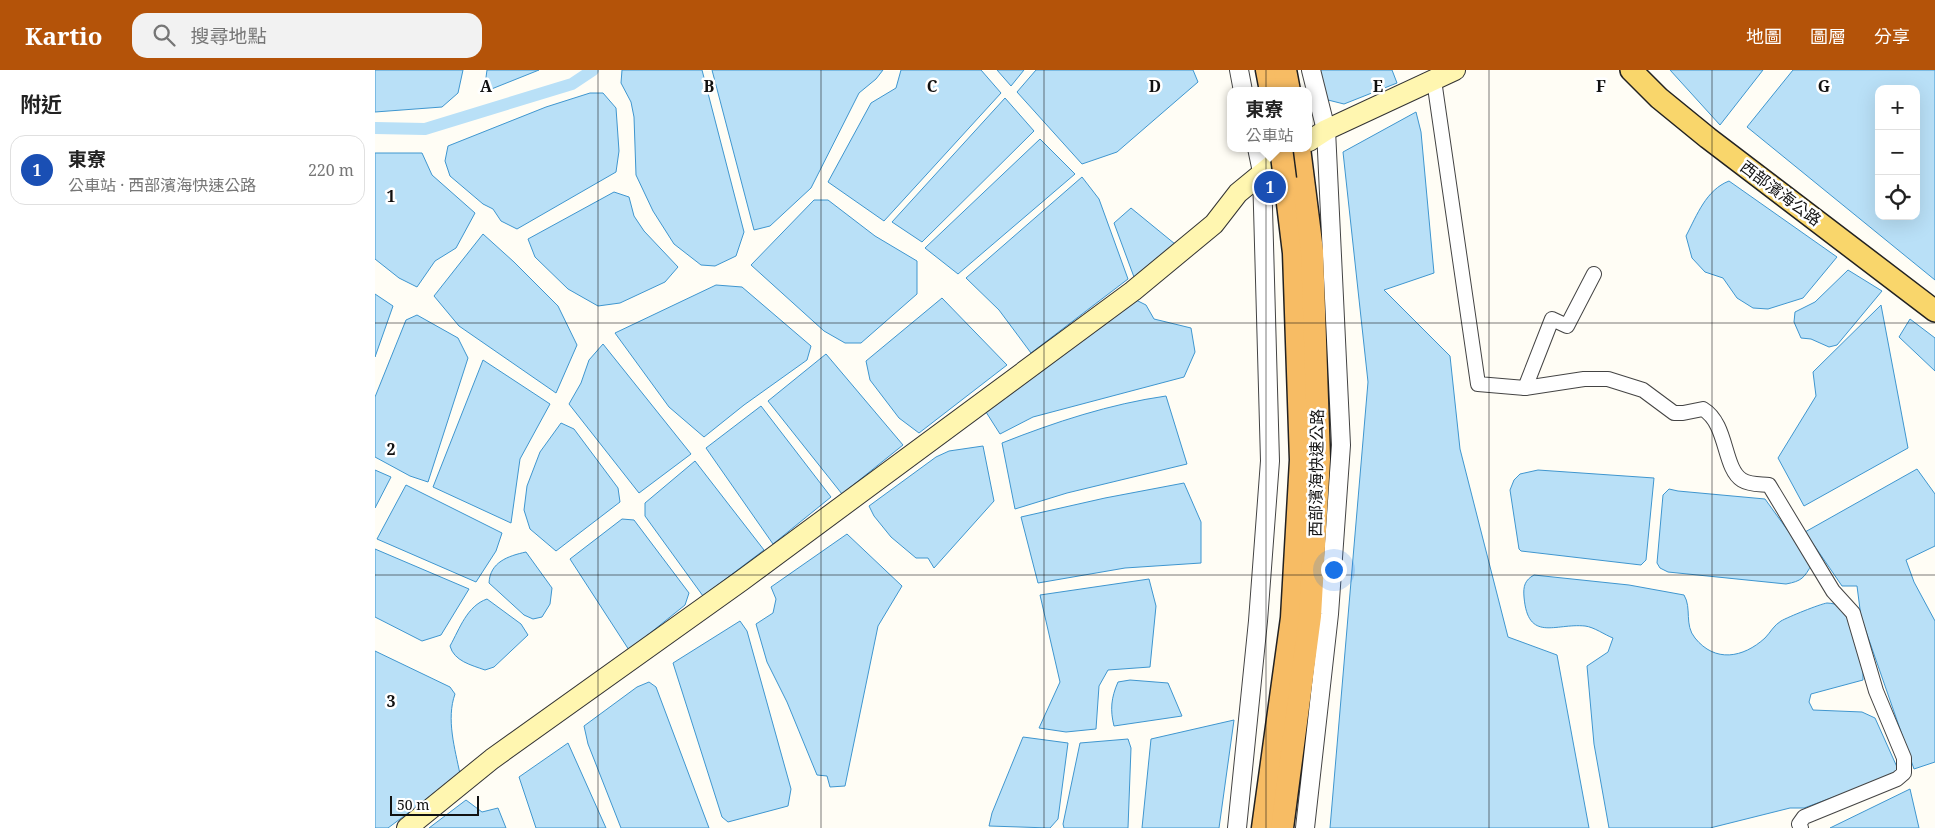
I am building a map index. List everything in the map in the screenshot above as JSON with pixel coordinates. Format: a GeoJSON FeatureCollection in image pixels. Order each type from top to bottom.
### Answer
{"type":"FeatureCollection","features":[{"type":"Feature","properties":{"kind":"highway"},"geometry":{"type":"LineString","coordinates":[[1267,70],[1270,87]]}},
{"type":"Feature","properties":{"kind":"highway"},"geometry":{"type":"LineString","coordinates":[[1285,70],[1288,87]]}},
{"type":"Feature","properties":{"kind":"highway"},"geometry":{"type":"LineString","coordinates":[[1283,152],[1294,178]]}},
{"type":"Feature","properties":{"kind":"highway"},"geometry":{"type":"LineString","coordinates":[[1294,178],[1297,152]]}},
{"type":"Feature","properties":{"kind":"highway","name":"西部濱海快速公路"},"geometry":{"type":"LineString","coordinates":[[1263,828],[1292,618],[1301,460],[1294,253],[1294,178]]}},
{"type":"Feature","properties":{"kind":"highway","name":"西部濱海快速公路"},"geometry":{"type":"LineString","coordinates":[[1282,828],[1310,616],[1319,459],[1312,251],[1294,178]]}},
{"type":"Feature","properties":{"kind":"main road"},"geometry":{"type":"LineString","coordinates":[[1312,139],[1326,130],[1455,70]]}},
{"type":"Feature","properties":{"kind":"main road","name":"西部濱海公路"},"geometry":{"type":"LineString","coordinates":[[1631,70],[1659,98],[1708,138],[1935,311]]}},
{"type":"Feature","properties":{"kind":"main road"},"geometry":{"type":"LineString","coordinates":[[407,828],[492,759],[741,581],[1133,291],[1215,224],[1238,193],[1262,172],[1292,152]]}},
{"type":"Feature","properties":{"kind":"street"},"geometry":{"type":"LineString","coordinates":[[1239,70],[1242,87]]}},
{"type":"Feature","properties":{"kind":"street"},"geometry":{"type":"LineString","coordinates":[[1305,828],[1329,614],[1341,445],[1326,130],[1311,70]]}},
{"type":"Feature","properties":{"kind":"street"},"geometry":{"type":"LineString","coordinates":[[1434,80],[1478,384],[1525,388],[1584,379],[1608,379],[1643,390],[1674,412],[1683,413],[1703,409],[1711,414],[1724,440],[1733,470],[1741,479],[1752,484],[1769,485],[1833,591],[1853,613],[1876,691],[1904,758],[1904,773],[1897,779],[1804,817],[1799,824],[1801,828]]}},
{"type":"Feature","properties":{"kind":"street"},"geometry":{"type":"LineString","coordinates":[[1237,828],[1258,621],[1270,461],[1262,172],[1258,152]]}},
{"type":"Feature","properties":{"kind":"street"},"geometry":{"type":"LineString","coordinates":[[1525,388],[1552,319],[1567,326],[1595,274]]}},
{"type":"Feature","properties":{"kind":"water"},"geometry":{"type":"Polygon","coordinates":[[[375,70],[463,70],[458,93],[442,107],[375,112],[375,70]]]}},
{"type":"Feature","properties":{"kind":"water"},"geometry":{"type":"Polygon","coordinates":[[[487,70],[539,70],[484,92],[487,70]]]}},
{"type":"Feature","properties":{"kind":"water"},"geometry":{"type":"Polygon","coordinates":[[[622,70],[702,70],[744,232],[736,256],[715,266],[701,265],[674,244],[653,211],[636,175],[634,117],[631,102],[621,83],[622,70]]]}},
{"type":"Feature","properties":{"kind":"water"},"geometry":{"type":"Polygon","coordinates":[[[712,70],[883,70],[876,79],[859,93],[811,188],[770,226],[754,230],[712,70]]]}},
{"type":"Feature","properties":{"kind":"water"},"geometry":{"type":"Polygon","coordinates":[[[901,70],[981,70],[1001,93],[884,221],[828,182],[871,103],[896,88],[901,70]]]}},
{"type":"Feature","properties":{"kind":"water"},"geometry":{"type":"Polygon","coordinates":[[[997,70],[1024,70],[1011,86],[997,70]]]}},
{"type":"Feature","properties":{"kind":"water"},"geometry":{"type":"Polygon","coordinates":[[[1036,70],[1193,70],[1198,82],[1117,152],[1082,164],[1017,92],[1036,70]]]}},
{"type":"Feature","properties":{"kind":"water"},"geometry":{"type":"Polygon","coordinates":[[[1320,70],[1392,70],[1397,83],[1344,104],[1324,99],[1320,70]]]}},
{"type":"Feature","properties":{"kind":"water"},"geometry":{"type":"Polygon","coordinates":[[[1670,70],[1763,70],[1720,125],[1670,70]]]}},
{"type":"Feature","properties":{"kind":"water"},"geometry":{"type":"Polygon","coordinates":[[[1793,70],[1935,70],[1935,280],[1747,127],[1793,70]]]}},
{"type":"Feature","properties":{"kind":"water"},"geometry":{"type":"Polygon","coordinates":[[[590,93],[603,93],[616,108],[619,151],[616,172],[517,229],[501,221],[493,209],[483,204],[450,176],[445,161],[448,146],[546,107],[590,93]]]}},
{"type":"Feature","properties":{"kind":"water"},"geometry":{"type":"Polygon","coordinates":[[[1005,98],[1034,131],[922,242],[892,222],[1005,98]]]}},
{"type":"Feature","properties":{"kind":"water"},"geometry":{"type":"Polygon","coordinates":[[[1416,112],[1421,132],[1434,273],[1384,290],[1450,356],[1460,449],[1508,637],[1557,655],[1589,828],[1330,828],[1368,382],[1343,152],[1416,112]]]}},
{"type":"Feature","properties":{"kind":"water"},"geometry":{"type":"Polygon","coordinates":[[[1040,139],[1075,174],[958,274],[925,248],[1040,139]]]}},
{"type":"Feature","properties":{"kind":"water"},"geometry":{"type":"Polygon","coordinates":[[[375,153],[422,153],[432,175],[475,213],[456,248],[435,261],[417,287],[399,278],[375,259],[375,153]]]}},
{"type":"Feature","properties":{"kind":"water"},"geometry":{"type":"Polygon","coordinates":[[[1082,177],[1099,199],[1128,279],[1031,353],[999,310],[966,278],[1082,177]]]}},
{"type":"Feature","properties":{"kind":"water"},"geometry":{"type":"Polygon","coordinates":[[[1729,181],[1837,257],[1803,298],[1768,309],[1753,308],[1737,298],[1723,278],[1705,272],[1692,258],[1686,236],[1708,197],[1714,190],[1729,181]]]}},
{"type":"Feature","properties":{"kind":"water"},"geometry":{"type":"Polygon","coordinates":[[[614,192],[629,197],[634,216],[644,231],[678,267],[665,282],[620,303],[598,306],[568,289],[535,257],[528,239],[614,192]]]}},
{"type":"Feature","properties":{"kind":"water"},"geometry":{"type":"Polygon","coordinates":[[[814,200],[828,200],[875,236],[917,261],[917,294],[861,343],[845,343],[824,331],[751,265],[814,200]]]}},
{"type":"Feature","properties":{"kind":"water"},"geometry":{"type":"Polygon","coordinates":[[[1131,208],[1175,244],[1134,277],[1114,223],[1131,208]]]}},
{"type":"Feature","properties":{"kind":"water"},"geometry":{"type":"Polygon","coordinates":[[[483,234],[558,306],[577,345],[556,393],[459,326],[434,296],[483,234]]]}},
{"type":"Feature","properties":{"kind":"water"},"geometry":{"type":"Polygon","coordinates":[[[1848,270],[1882,291],[1837,345],[1829,347],[1811,339],[1801,338],[1794,322],[1795,312],[1815,302],[1848,270]]]}},
{"type":"Feature","properties":{"kind":"water"},"geometry":{"type":"Polygon","coordinates":[[[716,285],[742,287],[811,346],[807,360],[744,405],[704,437],[669,407],[615,333],[716,285]]]}},
{"type":"Feature","properties":{"kind":"water"},"geometry":{"type":"Polygon","coordinates":[[[375,294],[393,306],[375,357],[375,294]]]}},
{"type":"Feature","properties":{"kind":"water"},"geometry":{"type":"Polygon","coordinates":[[[942,298],[1007,365],[919,433],[899,418],[870,380],[866,361],[942,298]]]}},
{"type":"Feature","properties":{"kind":"water"},"geometry":{"type":"Polygon","coordinates":[[[1136,300],[1146,305],[1154,319],[1191,328],[1195,352],[1184,377],[1033,417],[1000,434],[986,412],[1136,300]]]}},
{"type":"Feature","properties":{"kind":"water"},"geometry":{"type":"Polygon","coordinates":[[[1881,305],[1908,448],[1804,506],[1778,458],[1816,396],[1813,372],[1881,305]]]}},
{"type":"Feature","properties":{"kind":"water"},"geometry":{"type":"Polygon","coordinates":[[[417,315],[458,338],[468,358],[428,482],[410,476],[375,457],[375,397],[406,320],[417,315]]]}},
{"type":"Feature","properties":{"kind":"water"},"geometry":{"type":"Polygon","coordinates":[[[1910,319],[1935,338],[1935,371],[1899,337],[1910,319]]]}},
{"type":"Feature","properties":{"kind":"water"},"geometry":{"type":"Polygon","coordinates":[[[603,344],[691,454],[639,493],[569,404],[581,383],[589,360],[603,344]]]}},
{"type":"Feature","properties":{"kind":"water"},"geometry":{"type":"Polygon","coordinates":[[[826,354],[903,445],[842,494],[768,401],[826,354]]]}},
{"type":"Feature","properties":{"kind":"water"},"geometry":{"type":"Polygon","coordinates":[[[483,360],[550,404],[520,459],[511,523],[433,487],[483,360]]]}},
{"type":"Feature","properties":{"kind":"water"},"geometry":{"type":"Polygon","coordinates":[[[1166,396],[1187,464],[1067,493],[1015,509],[1002,443],[1083,415],[1145,399],[1166,396]]]}},
{"type":"Feature","properties":{"kind":"water"},"geometry":{"type":"Polygon","coordinates":[[[761,406],[831,497],[773,544],[706,448],[761,406]]]}},
{"type":"Feature","properties":{"kind":"water"},"geometry":{"type":"Polygon","coordinates":[[[561,423],[574,429],[618,488],[620,502],[556,551],[530,529],[524,510],[527,486],[540,452],[561,423]]]}},
{"type":"Feature","properties":{"kind":"water"},"geometry":{"type":"Polygon","coordinates":[[[983,446],[994,501],[934,568],[928,558],[916,558],[891,537],[874,516],[869,506],[936,457],[949,451],[983,446]]]}},
{"type":"Feature","properties":{"kind":"water"},"geometry":{"type":"Polygon","coordinates":[[[695,461],[764,550],[703,596],[645,516],[645,503],[695,461]]]}},
{"type":"Feature","properties":{"kind":"water"},"geometry":{"type":"Polygon","coordinates":[[[1917,469],[1935,494],[1935,546],[1906,560],[1914,582],[1935,621],[1935,762],[1914,769],[1861,617],[1857,586],[1842,586],[1805,532],[1917,469]]]}},
{"type":"Feature","properties":{"kind":"water"},"geometry":{"type":"Polygon","coordinates":[[[375,470],[391,477],[375,508],[375,470]]]}},
{"type":"Feature","properties":{"kind":"water"},"geometry":{"type":"Polygon","coordinates":[[[1538,470],[1654,478],[1646,560],[1641,565],[1521,551],[1519,549],[1510,490],[1514,480],[1520,474],[1538,470]]]}},
{"type":"Feature","properties":{"kind":"water"},"geometry":{"type":"Polygon","coordinates":[[[1184,483],[1201,522],[1201,563],[1125,568],[1038,583],[1021,517],[1184,483]]]}},
{"type":"Feature","properties":{"kind":"water"},"geometry":{"type":"Polygon","coordinates":[[[406,485],[502,533],[496,551],[476,582],[377,539],[406,485]]]}},
{"type":"Feature","properties":{"kind":"water"},"geometry":{"type":"Polygon","coordinates":[[[1669,489],[1765,499],[1812,564],[1807,573],[1796,582],[1786,584],[1668,572],[1660,568],[1657,563],[1663,495],[1669,489]]]}},
{"type":"Feature","properties":{"kind":"water"},"geometry":{"type":"Polygon","coordinates":[[[622,519],[634,520],[689,593],[685,605],[629,650],[570,559],[622,519]]]}},
{"type":"Feature","properties":{"kind":"water"},"geometry":{"type":"Polygon","coordinates":[[[847,534],[902,586],[878,626],[845,786],[830,787],[827,776],[817,775],[787,702],[767,662],[756,624],[773,613],[776,599],[771,587],[847,534]]]}},
{"type":"Feature","properties":{"kind":"water"},"geometry":{"type":"Polygon","coordinates":[[[375,549],[469,589],[441,635],[422,641],[375,617],[375,549]]]}},
{"type":"Feature","properties":{"kind":"water"},"geometry":{"type":"Polygon","coordinates":[[[526,552],[552,588],[550,604],[542,617],[533,619],[524,615],[489,583],[490,576],[496,565],[507,558],[526,552]]]}},
{"type":"Feature","properties":{"kind":"water"},"geometry":{"type":"Polygon","coordinates":[[[1534,575],[1629,585],[1684,595],[1688,605],[1690,628],[1695,638],[1711,651],[1729,655],[1748,650],[1756,645],[1785,619],[1827,603],[1843,606],[1849,618],[1863,672],[1863,680],[1811,694],[1809,702],[1813,710],[1862,712],[1875,718],[1897,767],[1896,772],[1885,778],[1804,808],[1790,808],[1710,828],[1609,828],[1594,744],[1587,666],[1608,652],[1613,638],[1585,626],[1545,628],[1537,626],[1531,621],[1524,597],[1525,584],[1534,575]]]}},
{"type":"Feature","properties":{"kind":"water"},"geometry":{"type":"Polygon","coordinates":[[[1149,579],[1156,606],[1150,667],[1108,670],[1099,686],[1096,729],[1066,732],[1039,728],[1060,682],[1040,595],[1149,579]]]}},
{"type":"Feature","properties":{"kind":"water"},"geometry":{"type":"Polygon","coordinates":[[[487,599],[521,624],[528,635],[494,667],[485,670],[459,659],[450,646],[469,612],[480,602],[487,599]]]}},
{"type":"Feature","properties":{"kind":"water"},"geometry":{"type":"Polygon","coordinates":[[[740,621],[747,631],[791,789],[788,806],[728,822],[722,817],[673,663],[740,621]]]}},
{"type":"Feature","properties":{"kind":"water"},"geometry":{"type":"Polygon","coordinates":[[[375,651],[450,687],[455,694],[452,704],[451,724],[460,774],[388,828],[375,828],[375,651]]]}},
{"type":"Feature","properties":{"kind":"water"},"geometry":{"type":"Polygon","coordinates":[[[1130,680],[1168,683],[1182,716],[1114,726],[1112,704],[1118,682],[1130,680]]]}},
{"type":"Feature","properties":{"kind":"water"},"geometry":{"type":"Polygon","coordinates":[[[649,682],[656,687],[709,828],[621,828],[588,744],[584,726],[637,687],[649,682]]]}},
{"type":"Feature","properties":{"kind":"water"},"geometry":{"type":"Polygon","coordinates":[[[1234,720],[1219,828],[1142,828],[1151,739],[1234,720]]]}},
{"type":"Feature","properties":{"kind":"water"},"geometry":{"type":"Polygon","coordinates":[[[1023,737],[1068,743],[1058,819],[1050,828],[989,826],[992,813],[1023,737]]]}},
{"type":"Feature","properties":{"kind":"water"},"geometry":{"type":"Polygon","coordinates":[[[1128,739],[1131,748],[1128,828],[1064,828],[1063,824],[1080,743],[1128,739]]]}},
{"type":"Feature","properties":{"kind":"water"},"geometry":{"type":"Polygon","coordinates":[[[568,743],[606,828],[536,828],[519,777],[568,743]]]}},
{"type":"Feature","properties":{"kind":"water"},"geometry":{"type":"Polygon","coordinates":[[[1910,789],[1919,828],[1830,828],[1910,789]]]}},
{"type":"Feature","properties":{"kind":"water"},"geometry":{"type":"Polygon","coordinates":[[[466,800],[482,812],[498,808],[506,828],[429,828],[466,800]]]}},
{"type":"Feature","properties":{"kind":"waterway"},"geometry":{"type":"LineString","coordinates":[[375,128],[425,129],[572,84],[593,70]]}},
{"type":"Feature","properties":{"kind":"place","name":"東寮"},"geometry":{"type":"Point","coordinates":[1270,187]}}]}
